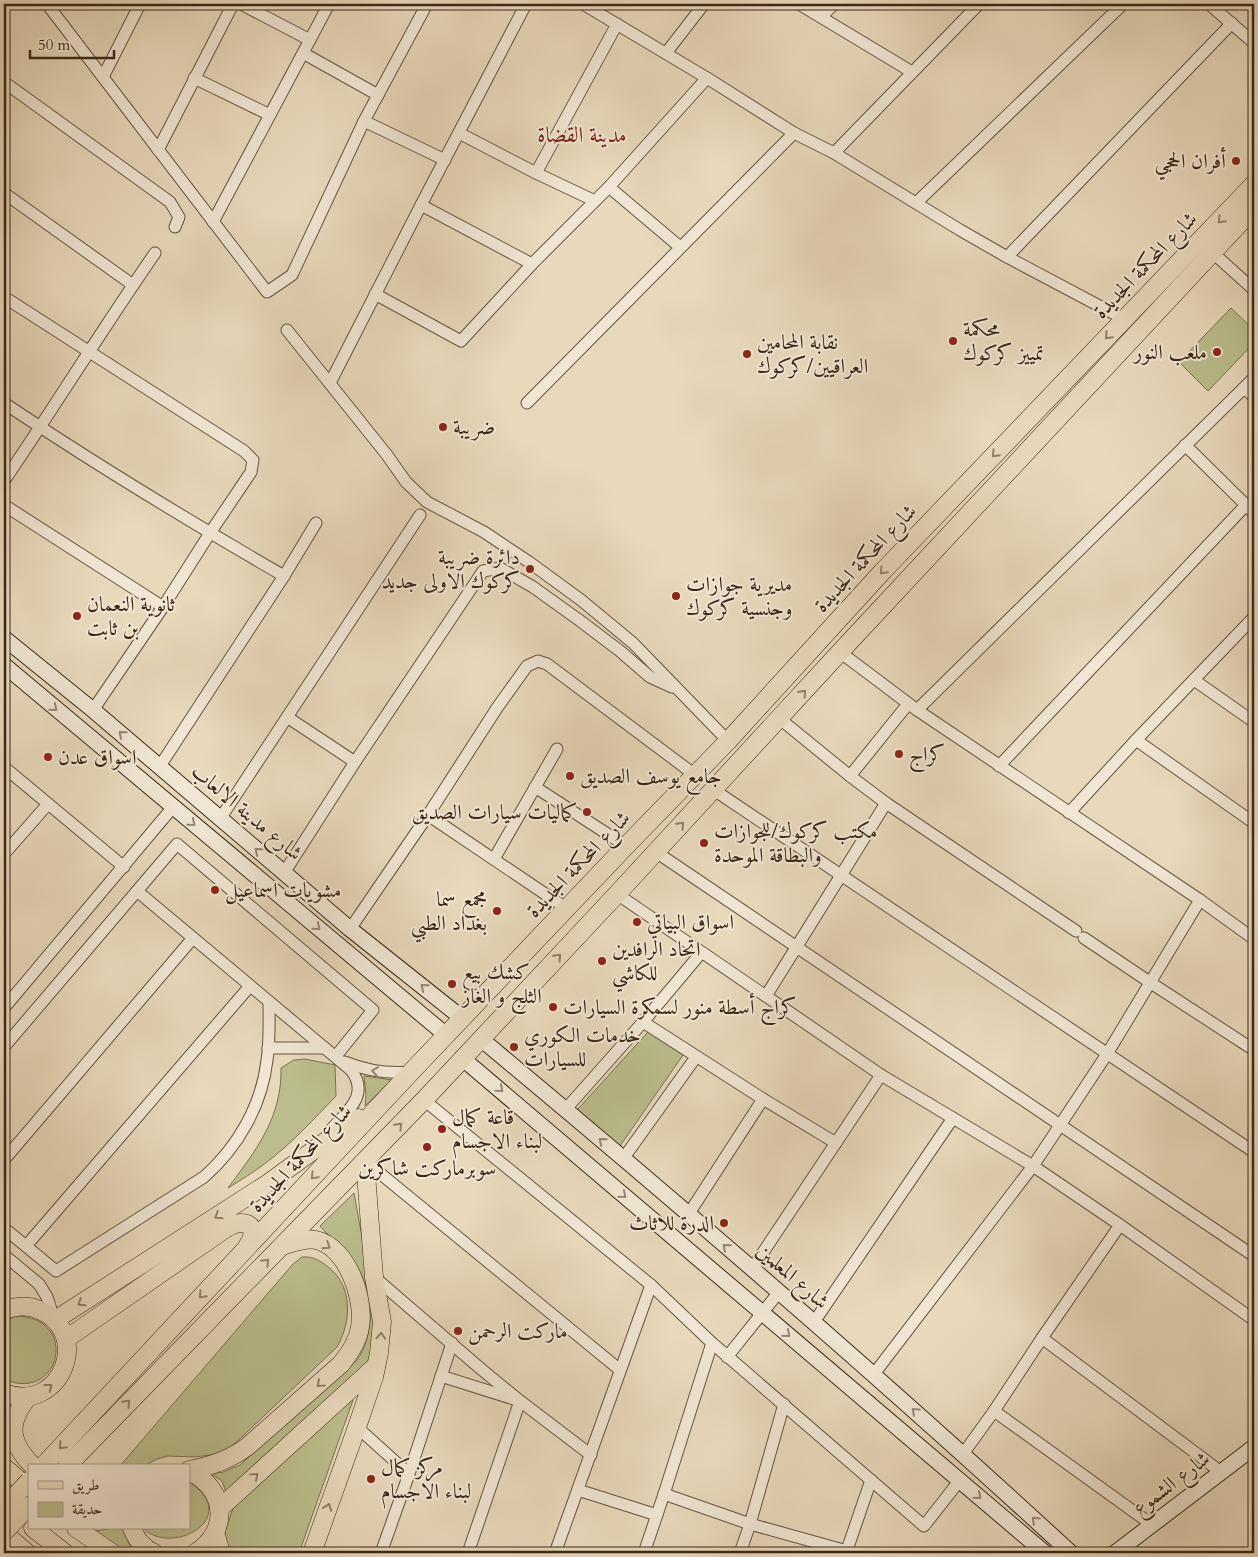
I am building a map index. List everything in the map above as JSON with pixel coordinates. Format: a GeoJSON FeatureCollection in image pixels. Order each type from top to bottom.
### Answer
{"type":"FeatureCollection","features":[{"type":"Feature","properties":{"kind":"main road","name":"شارع المحكمة الجديدة"},"geometry":{"type":"LineString","coordinates":[[87,1432],[248,1245],[566,908],[696,775],[882,572],[1254,184]]}},
{"type":"Feature","properties":{"kind":"main road","name":"شارع المحكمة الجديدة"},"geometry":{"type":"LineString","coordinates":[[87,1432],[281,1246],[424,1100],[1254,208]]}},
{"type":"Feature","properties":{"kind":"main road"},"geometry":{"type":"LineString","coordinates":[[55,1320],[267,1184],[388,1098]]}},
{"type":"Feature","properties":{"kind":"main road"},"geometry":{"type":"LineString","coordinates":[[312,1553],[357,1427],[379,1353],[382,1322],[374,1277],[365,1161]]}},
{"type":"Feature","properties":{"kind":"main road"},"geometry":{"type":"LineString","coordinates":[[66,1339],[206,1240],[225,1229],[238,1223],[250,1226],[253,1235],[248,1245]]}},
{"type":"Feature","properties":{"kind":"main road"},"geometry":{"type":"LineString","coordinates":[[190,1471],[232,1457],[248,1446],[341,1364],[353,1348],[359,1335],[361,1317],[359,1296],[350,1272],[337,1253],[330,1246],[314,1240],[281,1246]]}},
{"type":"Feature","properties":{"kind":"main road"},"geometry":{"type":"LineString","coordinates":[[4,1311],[19,1306],[32,1307],[44,1312],[55,1320],[62,1329],[68,1350],[63,1372],[49,1388],[39,1394],[28,1397],[10,1396],[4,1393]]}},
{"type":"Feature","properties":{"kind":"main road"},"geometry":{"type":"LineString","coordinates":[[219,1508],[376,1366]]}},
{"type":"Feature","properties":{"kind":"main road"},"geometry":{"type":"LineString","coordinates":[[28,1397],[14,1420],[14,1430],[18,1447],[32,1464]]}},
{"type":"Feature","properties":{"kind":"main road"},"geometry":{"type":"LineString","coordinates":[[46,1464],[87,1432]]}},
{"type":"Feature","properties":{"kind":"main road"},"geometry":{"type":"LineString","coordinates":[[68,1464],[87,1432]]}},
{"type":"Feature","properties":{"kind":"main road"},"geometry":{"type":"LineString","coordinates":[[4,1467],[28,1488]]}},
{"type":"Feature","properties":{"kind":"main road"},"geometry":{"type":"LineString","coordinates":[[190,1472],[209,1484],[216,1496],[219,1508],[216,1532],[210,1541],[195,1553]]}},
{"type":"Feature","properties":{"kind":"main road"},"geometry":{"type":"LineString","coordinates":[[4,1508],[28,1482]]}},
{"type":"Feature","properties":{"kind":"main road"},"geometry":{"type":"LineString","coordinates":[[4,1503],[28,1523]]}},
{"type":"Feature","properties":{"kind":"main road"},"geometry":{"type":"LineString","coordinates":[[27,1553],[4,1532],[28,1507]]}},
{"type":"Feature","properties":{"kind":"main road"},"geometry":{"type":"LineString","coordinates":[[36,1530],[65,1553]]}},
{"type":"Feature","properties":{"kind":"main road"},"geometry":{"type":"LineString","coordinates":[[79,1530],[112,1553]]}},
{"type":"Feature","properties":{"kind":"main road"},"geometry":{"type":"LineString","coordinates":[[133,1530],[143,1546],[154,1553]]}},
{"type":"Feature","properties":{"kind":"main road"},"geometry":{"type":"LineString","coordinates":[[216,1532],[221,1553]]}},
{"type":"Feature","properties":{"kind":"street"},"geometry":{"type":"LineString","coordinates":[[47,4],[267,292],[292,275],[364,121],[427,4]]}},
{"type":"Feature","properties":{"kind":"street"},"geometry":{"type":"LineString","coordinates":[[103,77],[140,4]]}},
{"type":"Feature","properties":{"kind":"street"},"geometry":{"type":"LineString","coordinates":[[158,150],[233,4]]}},
{"type":"Feature","properties":{"kind":"street"},"geometry":{"type":"LineString","coordinates":[[241,4],[310,40]]}},
{"type":"Feature","properties":{"kind":"street"},"geometry":{"type":"LineString","coordinates":[[213,222],[329,4]]}},
{"type":"Feature","properties":{"kind":"street"},"geometry":{"type":"LineString","coordinates":[[330,383],[526,4]]}},
{"type":"Feature","properties":{"kind":"street"},"geometry":{"type":"LineString","coordinates":[[583,4],[707,78],[794,133],[834,153],[1007,257],[1124,319]]}},
{"type":"Feature","properties":{"kind":"street"},"geometry":{"type":"LineString","coordinates":[[666,53],[704,4]]}},
{"type":"Feature","properties":{"kind":"street"},"geometry":{"type":"LineString","coordinates":[[799,4],[912,72]]}},
{"type":"Feature","properties":{"kind":"street"},"geometry":{"type":"LineString","coordinates":[[822,18],[834,4]]}},
{"type":"Feature","properties":{"kind":"street"},"geometry":{"type":"LineString","coordinates":[[834,153],[980,4]]}},
{"type":"Feature","properties":{"kind":"street"},"geometry":{"type":"LineString","coordinates":[[916,203],[1122,4]]}},
{"type":"Feature","properties":{"kind":"street"},"geometry":{"type":"LineString","coordinates":[[1209,4],[1254,43]]}},
{"type":"Feature","properties":{"kind":"street"},"geometry":{"type":"LineString","coordinates":[[1007,257],[1232,23]]}},
{"type":"Feature","properties":{"kind":"street"},"geometry":{"type":"LineString","coordinates":[[536,173],[617,24]]}},
{"type":"Feature","properties":{"kind":"street"},"geometry":{"type":"LineString","coordinates":[[303,53],[378,95]]}},
{"type":"Feature","properties":{"kind":"street"},"geometry":{"type":"LineString","coordinates":[[194,78],[270,115]]}},
{"type":"Feature","properties":{"kind":"street"},"geometry":{"type":"LineString","coordinates":[[375,294],[461,341],[532,264],[609,187],[707,78]]}},
{"type":"Feature","properties":{"kind":"street"},"geometry":{"type":"LineString","coordinates":[[4,82],[170,202],[179,216],[174,227]]}},
{"type":"Feature","properties":{"kind":"street"},"geometry":{"type":"LineString","coordinates":[[364,121],[444,160]]}},
{"type":"Feature","properties":{"kind":"street"},"geometry":{"type":"LineString","coordinates":[[458,133],[595,201]]}},
{"type":"Feature","properties":{"kind":"street"},"geometry":{"type":"LineString","coordinates":[[527,403],[794,133]]}},
{"type":"Feature","properties":{"kind":"street"},"geometry":{"type":"LineString","coordinates":[[609,187],[680,247]]}},
{"type":"Feature","properties":{"kind":"street"},"geometry":{"type":"LineString","coordinates":[[4,193],[133,285]]}},
{"type":"Feature","properties":{"kind":"street"},"geometry":{"type":"LineString","coordinates":[[421,205],[532,264]]}},
{"type":"Feature","properties":{"kind":"street"},"geometry":{"type":"LineString","coordinates":[[1212,252],[1254,290]]}},
{"type":"Feature","properties":{"kind":"street"},"geometry":{"type":"LineString","coordinates":[[4,481],[155,253]]}},
{"type":"Feature","properties":{"kind":"street"},"geometry":{"type":"LineString","coordinates":[[4,297],[244,451],[253,460],[251,472],[93,710]]}},
{"type":"Feature","properties":{"kind":"street"},"geometry":{"type":"LineString","coordinates":[[287,330],[387,455],[406,482],[427,502],[484,532],[581,600],[633,643],[728,741]]}},
{"type":"Feature","properties":{"kind":"street"},"geometry":{"type":"LineString","coordinates":[[850,776],[913,707],[1254,378]]}},
{"type":"Feature","properties":{"kind":"street"},"geometry":{"type":"LineString","coordinates":[[1244,388],[1254,397]]}},
{"type":"Feature","properties":{"kind":"street"},"geometry":{"type":"LineString","coordinates":[[4,402],[210,533],[284,576]]}},
{"type":"Feature","properties":{"kind":"street"},"geometry":{"type":"LineString","coordinates":[[1185,445],[1254,513]]}},
{"type":"Feature","properties":{"kind":"street"},"geometry":{"type":"LineString","coordinates":[[4,505],[163,607]]}},
{"type":"Feature","properties":{"kind":"street"},"geometry":{"type":"LineString","coordinates":[[999,766],[1246,505]]}},
{"type":"Feature","properties":{"kind":"street"},"geometry":{"type":"LineString","coordinates":[[220,819],[420,515]]}},
{"type":"Feature","properties":{"kind":"street"},"geometry":{"type":"LineString","coordinates":[[160,766],[284,576],[316,523]]}},
{"type":"Feature","properties":{"kind":"street"},"geometry":{"type":"LineString","coordinates":[[284,873],[355,762],[483,571],[500,568],[533,587],[620,651],[650,677],[679,690]]}},
{"type":"Feature","properties":{"kind":"street"},"geometry":{"type":"LineString","coordinates":[[1068,813],[1254,617]]}},
{"type":"Feature","properties":{"kind":"street","name":"شارع مدينة الالعاب"},"geometry":{"type":"LineString","coordinates":[[4,638],[160,766],[350,928],[462,1018]]}},
{"type":"Feature","properties":{"kind":"street"},"geometry":{"type":"LineString","coordinates":[[840,652],[913,707],[1200,900],[1254,939]]}},
{"type":"Feature","properties":{"kind":"street"},"geometry":{"type":"LineString","coordinates":[[350,928],[428,815],[507,694],[527,666],[538,661],[547,664],[696,775]]}},
{"type":"Feature","properties":{"kind":"street","name":"شارع مدينة الالعاب"},"geometry":{"type":"LineString","coordinates":[[4,665],[446,1035]]}},
{"type":"Feature","properties":{"kind":"street"},"geometry":{"type":"LineString","coordinates":[[29,687],[41,669]]}},
{"type":"Feature","properties":{"kind":"street"},"geometry":{"type":"LineString","coordinates":[[1194,680],[1254,722]]}},
{"type":"Feature","properties":{"kind":"street"},"geometry":{"type":"LineString","coordinates":[[287,717],[355,762]]}},
{"type":"Feature","properties":{"kind":"street"},"geometry":{"type":"LineString","coordinates":[[780,719],[886,803],[1151,983],[1254,1050]]}},
{"type":"Feature","properties":{"kind":"street"},"geometry":{"type":"LineString","coordinates":[[1136,740],[1254,823]]}},
{"type":"Feature","properties":{"kind":"street"},"geometry":{"type":"LineString","coordinates":[[494,858],[557,749]]}},
{"type":"Feature","properties":{"kind":"street"},"geometry":{"type":"LineString","coordinates":[[4,767],[124,867]]}},
{"type":"Feature","properties":{"kind":"street"},"geometry":{"type":"LineString","coordinates":[[535,787],[626,846]]}},
{"type":"Feature","properties":{"kind":"street"},"geometry":{"type":"LineString","coordinates":[[714,790],[1254,1152]]}},
{"type":"Feature","properties":{"kind":"street"},"geometry":{"type":"LineString","coordinates":[[766,996],[886,803]]}},
{"type":"Feature","properties":{"kind":"street"},"geometry":{"type":"LineString","coordinates":[[4,854],[48,804]]}},
{"type":"Feature","properties":{"kind":"street"},"geometry":{"type":"LineString","coordinates":[[4,1008],[173,807]]}},
{"type":"Feature","properties":{"kind":"street"},"geometry":{"type":"LineString","coordinates":[[428,815],[566,908]]}},
{"type":"Feature","properties":{"kind":"street"},"geometry":{"type":"LineString","coordinates":[[4,1047],[177,844],[373,1010],[338,1058]]}},
{"type":"Feature","properties":{"kind":"street"},"geometry":{"type":"LineString","coordinates":[[656,852],[1254,1256]]}},
{"type":"Feature","properties":{"kind":"street"},"geometry":{"type":"LineString","coordinates":[[137,891],[338,1058],[356,1078],[359,1086],[358,1094],[352,1105],[316,1148]]}},
{"type":"Feature","properties":{"kind":"street"},"geometry":{"type":"LineString","coordinates":[[617,894],[882,1075],[1033,1166],[1254,1320]]}},
{"type":"Feature","properties":{"kind":"street"},"geometry":{"type":"LineString","coordinates":[[874,1374],[1033,1166],[1107,1054],[1200,900]]}},
{"type":"Feature","properties":{"kind":"street"},"geometry":{"type":"LineString","coordinates":[[4,1160],[193,938]]}},
{"type":"Feature","properties":{"kind":"street"},"geometry":{"type":"LineString","coordinates":[[565,1110],[643,1022],[701,952]]}},
{"type":"Feature","properties":{"kind":"street"},"geometry":{"type":"LineString","coordinates":[[26,1246],[250,986]]}},
{"type":"Feature","properties":{"kind":"street"},"geometry":{"type":"LineString","coordinates":[[4,1228],[56,1271],[204,1177],[225,1156],[245,1127],[260,1093],[265,1076],[270,1002]]}},
{"type":"Feature","properties":{"kind":"street"},"geometry":{"type":"LineString","coordinates":[[643,1022],[836,1143]]}},
{"type":"Feature","properties":{"kind":"street","name":"شارع المعلمين"},"geometry":{"type":"LineString","coordinates":[[481,1040],[874,1374],[1070,1553]]}},
{"type":"Feature","properties":{"kind":"street"},"geometry":{"type":"LineString","coordinates":[[268,1048],[325,1048]]}},
{"type":"Feature","properties":{"kind":"street"},"geometry":{"type":"LineString","coordinates":[[623,1159],[696,1056]]}},
{"type":"Feature","properties":{"kind":"street"},"geometry":{"type":"LineString","coordinates":[[338,1058],[376,1072],[411,1072]]}},
{"type":"Feature","properties":{"kind":"street"},"geometry":{"type":"LineString","coordinates":[[462,1058],[1045,1553]]}},
{"type":"Feature","properties":{"kind":"street"},"geometry":{"type":"LineString","coordinates":[[752,1269],[882,1075]]}},
{"type":"Feature","properties":{"kind":"street"},"geometry":{"type":"LineString","coordinates":[[688,1215],[763,1099]]}},
{"type":"Feature","properties":{"kind":"street"},"geometry":{"type":"LineString","coordinates":[[424,1100],[651,1285],[727,1357],[924,1526],[960,1480]]}},
{"type":"Feature","properties":{"kind":"street"},"geometry":{"type":"LineString","coordinates":[[814,1322],[953,1118]]}},
{"type":"Feature","properties":{"kind":"street"},"geometry":{"type":"LineString","coordinates":[[365,1161],[620,1370]]}},
{"type":"Feature","properties":{"kind":"street"},"geometry":{"type":"LineString","coordinates":[[963,1454],[1120,1225]]}},
{"type":"Feature","properties":{"kind":"street"},"geometry":{"type":"LineString","coordinates":[[4,1255],[39,1284],[47,1297],[55,1320]]}},
{"type":"Feature","properties":{"kind":"street"},"geometry":{"type":"LineString","coordinates":[[374,1277],[520,1401],[591,1455]]}},
{"type":"Feature","properties":{"kind":"street"},"geometry":{"type":"LineString","coordinates":[[555,1553],[651,1285]]}},
{"type":"Feature","properties":{"kind":"street"},"geometry":{"type":"LineString","coordinates":[[727,1357],[779,1292]]}},
{"type":"Feature","properties":{"kind":"street"},"geometry":{"type":"LineString","coordinates":[[1042,1338],[1221,1472]]}},
{"type":"Feature","properties":{"kind":"street"},"geometry":{"type":"LineString","coordinates":[[381,1553],[452,1342]]}},
{"type":"Feature","properties":{"kind":"street"},"geometry":{"type":"LineString","coordinates":[[644,1553],[712,1343]]}},
{"type":"Feature","properties":{"kind":"street"},"geometry":{"type":"LineString","coordinates":[[441,1376],[520,1401]]}},
{"type":"Feature","properties":{"kind":"street"},"geometry":{"type":"LineString","coordinates":[[468,1553],[520,1401]]}},
{"type":"Feature","properties":{"kind":"street"},"geometry":{"type":"LineString","coordinates":[[740,1553],[784,1404]]}},
{"type":"Feature","properties":{"kind":"street"},"geometry":{"type":"LineString","coordinates":[[994,1411],[1151,1524]]}},
{"type":"Feature","properties":{"kind":"street"},"geometry":{"type":"LineString","coordinates":[[357,1427],[409,1474]]}},
{"type":"Feature","properties":{"kind":"street","name":"شارع الشموع"},"geometry":{"type":"LineString","coordinates":[[1114,1553],[1254,1447]]}},
{"type":"Feature","properties":{"kind":"street"},"geometry":{"type":"LineString","coordinates":[[664,1494],[750,1524],[847,1552],[871,1480]]}},
{"type":"Feature","properties":{"kind":"street"},"geometry":{"type":"LineString","coordinates":[[578,1490],[657,1515]]}},
{"type":"Feature","properties":{"kind":"green space","name":"ملعب النور"},"geometry":{"type":"Polygon","coordinates":[[[1231,308],[1254,330],[1254,343],[1208,391],[1179,362],[1231,308]]]}},
{"type":"Feature","properties":{"kind":"green space"},"geometry":{"type":"Polygon","coordinates":[[[648,1032],[683,1055],[620,1146],[577,1110],[648,1032]]]}},
{"type":"Feature","properties":{"kind":"green space"},"geometry":{"type":"Polygon","coordinates":[[[305,1059],[335,1065],[336,1096],[276,1155],[228,1188],[257,1147],[272,1118],[280,1086],[281,1068],[294,1060],[305,1059]]]}},
{"type":"Feature","properties":{"kind":"green space"},"geometry":{"type":"Polygon","coordinates":[[[364,1076],[392,1080],[365,1106],[366,1095],[364,1076]]]}},
{"type":"Feature","properties":{"kind":"green space"},"geometry":{"type":"Polygon","coordinates":[[[354,1193],[374,1304],[376,1324],[371,1356],[364,1368],[227,1495],[222,1481],[212,1474],[240,1465],[357,1360],[363,1351],[367,1340],[370,1317],[370,1305],[365,1282],[351,1260],[320,1226],[354,1193]]]}},
{"type":"Feature","properties":{"kind":"green space"},"geometry":{"type":"Polygon","coordinates":[[[302,1257],[312,1258],[327,1266],[342,1283],[346,1293],[347,1315],[342,1337],[337,1347],[229,1449],[218,1454],[195,1457],[168,1456],[148,1464],[122,1464],[293,1264],[302,1257]]]}},
{"type":"Feature","properties":{"kind":"green space"},"geometry":{"type":"Polygon","coordinates":[[[17,1316],[37,1321],[50,1331],[56,1344],[55,1358],[49,1371],[38,1380],[23,1384],[4,1379],[4,1321],[17,1316]]]}},
{"type":"Feature","properties":{"kind":"green space"},"geometry":{"type":"Polygon","coordinates":[[[348,1398],[353,1400],[299,1553],[232,1553],[227,1545],[225,1532],[236,1499],[348,1398]]]}},
{"type":"Feature","properties":{"kind":"green space"},"geometry":{"type":"Polygon","coordinates":[[[190,1483],[204,1496],[209,1508],[206,1520],[197,1529],[184,1536],[170,1538],[155,1536],[146,1530],[190,1530],[190,1483]]]}},
{"type":"Feature","properties":{"kind":"green space"},"geometry":{"type":"Polygon","coordinates":[[[125,1530],[128,1542],[136,1553],[125,1551],[95,1531],[125,1530]]]}},
{"type":"Feature","properties":{"kind":"place","name":"أفران الحجي"},"geometry":{"type":"Point","coordinates":[1236,161]}},
{"type":"Feature","properties":{"kind":"place","name":"محكمة تمييز كركوك"},"geometry":{"type":"Point","coordinates":[953,341]}},
{"type":"Feature","properties":{"kind":"place","name":"ملعب النور"},"geometry":{"type":"Point","coordinates":[1217,352]}},
{"type":"Feature","properties":{"kind":"place","name":"نقابة المحامين العراقيين/كركوك"},"geometry":{"type":"Point","coordinates":[747,354]}},
{"type":"Feature","properties":{"kind":"place","name":"ضريبة"},"geometry":{"type":"Point","coordinates":[443,427]}},
{"type":"Feature","properties":{"kind":"place","name":"دائرة ضريبة كركوك الاولی جدید"},"geometry":{"type":"Point","coordinates":[530,569]}},
{"type":"Feature","properties":{"kind":"place","name":"مديرية جوازات وجنسية كركوك"},"geometry":{"type":"Point","coordinates":[676,596]}},
{"type":"Feature","properties":{"kind":"place","name":"ثانوية النعمان بن ثابت"},"geometry":{"type":"Point","coordinates":[77,616]}},
{"type":"Feature","properties":{"kind":"place","name":"كراج"},"geometry":{"type":"Point","coordinates":[899,754]}},
{"type":"Feature","properties":{"kind":"place","name":"اسواق عدن"},"geometry":{"type":"Point","coordinates":[48,757]}},
{"type":"Feature","properties":{"kind":"place","name":"جامع يوسف الصديق"},"geometry":{"type":"Point","coordinates":[570,776]}},
{"type":"Feature","properties":{"kind":"place","name":"كماليات سيارات الصديق"},"geometry":{"type":"Point","coordinates":[587,812]}},
{"type":"Feature","properties":{"kind":"place","name":"مكتب كركوك/للجوازات والبطاقة الموحدة"},"geometry":{"type":"Point","coordinates":[704,843]}},
{"type":"Feature","properties":{"kind":"place","name":"مشويات اسماعيل"},"geometry":{"type":"Point","coordinates":[215,890]}},
{"type":"Feature","properties":{"kind":"place","name":"مجمع سما بغداد الطبي"},"geometry":{"type":"Point","coordinates":[497,911]}},
{"type":"Feature","properties":{"kind":"place","name":"اسواق البياتي"},"geometry":{"type":"Point","coordinates":[637,922]}},
{"type":"Feature","properties":{"kind":"place","name":"اتحاد الرافدين للكاشي"},"geometry":{"type":"Point","coordinates":[602,961]}},
{"type":"Feature","properties":{"kind":"place","name":"كشك بيع الثلج و الغاز"},"geometry":{"type":"Point","coordinates":[452,984]}},
{"type":"Feature","properties":{"kind":"place","name":"كراج أسطة منور لسمكرة السيارات"},"geometry":{"type":"Point","coordinates":[553,1007]}},
{"type":"Feature","properties":{"kind":"place","name":"خدمات الكوري للسيارات"},"geometry":{"type":"Point","coordinates":[514,1047]}},
{"type":"Feature","properties":{"kind":"place","name":"قاعة كمال لبناء الاجسام"},"geometry":{"type":"Point","coordinates":[442,1129]}},
{"type":"Feature","properties":{"kind":"place","name":"سوبرماركت شاكرين"},"geometry":{"type":"Point","coordinates":[427,1147]}},
{"type":"Feature","properties":{"kind":"place","name":"الدرة للاثاث"},"geometry":{"type":"Point","coordinates":[724,1223]}},
{"type":"Feature","properties":{"kind":"place","name":"ماركت الرحمن"},"geometry":{"type":"Point","coordinates":[458,1331]}},
{"type":"Feature","properties":{"kind":"place","name":"مركز كمال لبناء الاجسام"},"geometry":{"type":"Point","coordinates":[371,1479]}},
{"type":"Feature","properties":{"kind":"district","name":"مدينة القضاة"},"geometry":{"type":"Point","coordinates":[582,134]}}]}
